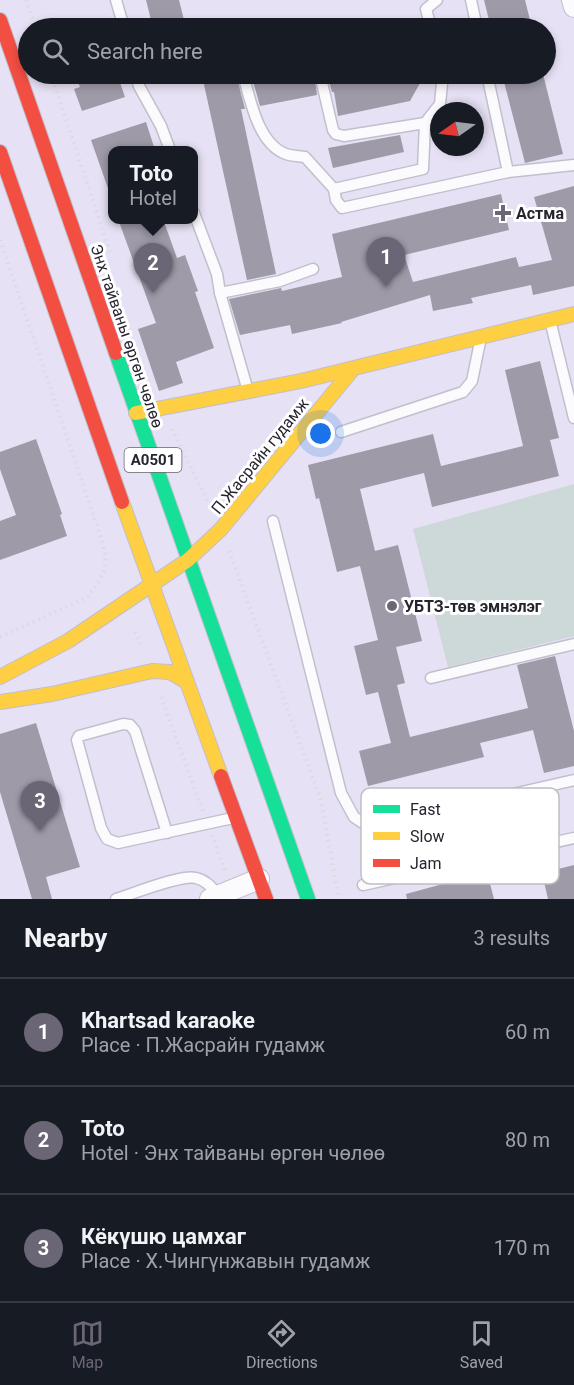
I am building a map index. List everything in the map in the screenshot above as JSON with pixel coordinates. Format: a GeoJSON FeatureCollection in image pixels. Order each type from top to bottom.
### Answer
{"type":"FeatureCollection","features":[{"type":"Feature","properties":{"kind":"main road","name":"Энх тайваны өргөн чөлөө"},"geometry":{"type":"LineString","coordinates":[[0,21],[18,73]]}},
{"type":"Feature","properties":{"kind":"main road","name":"Энх тайваны өргөн чөлөө"},"geometry":{"type":"LineString","coordinates":[[22,84],[308,899]]}},
{"type":"Feature","properties":{"kind":"main road","name":"A0501"},"geometry":{"type":"LineString","coordinates":[[0,152],[151,584],[266,899]]}},
{"type":"Feature","properties":{"kind":"main road","name":"П.Жасрайн гудамж"},"geometry":{"type":"LineString","coordinates":[[136,413],[353,369],[481,339],[574,314]]}},
{"type":"Feature","properties":{"kind":"main road","name":"П.Жасрайн гудамж"},"geometry":{"type":"LineString","coordinates":[[0,677],[102,620],[188,560],[221,530],[353,369]]}},
{"type":"Feature","properties":{"kind":"main road"},"geometry":{"type":"LineString","coordinates":[[0,702],[52,694],[152,671],[170,672],[187,682]]}},
{"type":"Feature","properties":{"kind":"street"},"geometry":{"type":"LineString","coordinates":[[572,0],[574,7]]}},
{"type":"Feature","properties":{"kind":"street"},"geometry":{"type":"LineString","coordinates":[[220,895],[259,879]]}},
{"type":"Feature","properties":{"kind":"lane"},"geometry":{"type":"LineString","coordinates":[[116,0],[121,18]]}},
{"type":"Feature","properties":{"kind":"lane"},"geometry":{"type":"LineString","coordinates":[[428,18],[426,9],[437,0]]}},
{"type":"Feature","properties":{"kind":"lane"},"geometry":{"type":"LineString","coordinates":[[471,0],[475,18]]}},
{"type":"Feature","properties":{"kind":"lane"},"geometry":{"type":"LineString","coordinates":[[138,84],[161,126],[168,146]]}},
{"type":"Feature","properties":{"kind":"lane"},"geometry":{"type":"LineString","coordinates":[[246,84],[258,126],[268,140],[285,154],[305,157],[334,189],[336,200],[342,208],[508,172],[574,165]]}},
{"type":"Feature","properties":{"kind":"lane"},"geometry":{"type":"LineString","coordinates":[[322,84],[333,130],[336,134],[344,136],[425,123]]}},
{"type":"Feature","properties":{"kind":"lane"},"geometry":{"type":"LineString","coordinates":[[334,189],[423,169],[425,123],[440,104],[442,84]]}},
{"type":"Feature","properties":{"kind":"lane"},"geometry":{"type":"LineString","coordinates":[[489,84],[508,172]]}},
{"type":"Feature","properties":{"kind":"lane"},"geometry":{"type":"LineString","coordinates":[[198,224],[217,274],[220,293],[248,391]]}},
{"type":"Feature","properties":{"kind":"lane"},"geometry":{"type":"LineString","coordinates":[[220,293],[280,281],[313,269]]}},
{"type":"Feature","properties":{"kind":"lane"},"geometry":{"type":"LineString","coordinates":[[550,320],[574,418]]}},
{"type":"Feature","properties":{"kind":"lane"},"geometry":{"type":"LineString","coordinates":[[341,432],[463,392],[472,381],[481,339]]}},
{"type":"Feature","properties":{"kind":"lane"},"geometry":{"type":"LineString","coordinates":[[273,521],[341,793],[354,817],[361,822]]}},
{"type":"Feature","properties":{"kind":"lane"},"geometry":{"type":"LineString","coordinates":[[431,678],[574,644]]}},
{"type":"Feature","properties":{"kind":"lane"},"geometry":{"type":"LineString","coordinates":[[167,833],[135,731],[130,725],[123,724],[79,735],[77,740],[101,828],[107,839],[118,843],[208,825],[236,817]]}},
{"type":"Feature","properties":{"kind":"lane"},"geometry":{"type":"LineString","coordinates":[[539,788],[574,780]]}},
{"type":"Feature","properties":{"kind":"lane"},"geometry":{"type":"LineString","coordinates":[[559,841],[574,838]]}},
{"type":"Feature","properties":{"kind":"lane"},"geometry":{"type":"LineString","coordinates":[[116,899],[180,878],[195,878],[212,886],[220,895]]}},
{"type":"Feature","properties":{"kind":"lane"},"geometry":{"type":"LineString","coordinates":[[363,885],[367,884]]}},
{"type":"Feature","properties":{"kind":"path"},"geometry":{"type":"LineString","coordinates":[[26,0],[32,18]]}},
{"type":"Feature","properties":{"kind":"path"},"geometry":{"type":"LineString","coordinates":[[54,84],[110,252]]}},
{"type":"Feature","properties":{"kind":"path"},"geometry":{"type":"LineString","coordinates":[[0,240],[100,534],[105,556],[104,571],[97,585],[86,598],[0,638]]}},
{"type":"Feature","properties":{"kind":"path"},"geometry":{"type":"LineString","coordinates":[[162,409],[221,530],[321,800],[339,899]]}},
{"type":"Feature","properties":{"kind":"path"},"geometry":{"type":"LineString","coordinates":[[135,632],[146,653]]}},
{"type":"Feature","properties":{"kind":"path"},"geometry":{"type":"LineString","coordinates":[[160,693],[208,825],[220,895]]}},
{"type":"Feature","properties":{"kind":"shaded area"},"geometry":{"type":"Polygon","coordinates":[[[574,484],[574,636],[448,667],[413,529],[574,484]]]}},
{"type":"Feature","properties":{"kind":"building"},"geometry":{"type":"Polygon","coordinates":[[[146,0],[179,0],[184,18],[150,18],[146,0]]]}},
{"type":"Feature","properties":{"kind":"building"},"geometry":{"type":"Polygon","coordinates":[[[484,0],[525,0],[530,18],[488,18],[484,0]]]}},
{"type":"Feature","properties":{"kind":"building"},"geometry":{"type":"Polygon","coordinates":[[[79,84],[120,84],[125,97],[82,111],[74,89],[80,87],[79,84]]]}},
{"type":"Feature","properties":{"kind":"building"},"geometry":{"type":"Polygon","coordinates":[[[204,84],[239,84],[245,109],[241,109],[276,274],[247,280],[204,84]]]}},
{"type":"Feature","properties":{"kind":"building"},"geometry":{"type":"Polygon","coordinates":[[[254,84],[316,84],[317,95],[260,106],[254,84]]]}},
{"type":"Feature","properties":{"kind":"building"},"geometry":{"type":"Polygon","coordinates":[[[330,84],[419,84],[410,101],[338,116],[334,92],[330,84]]]}},
{"type":"Feature","properties":{"kind":"building"},"geometry":{"type":"Polygon","coordinates":[[[505,84],[546,84],[563,154],[525,163],[505,84]]]}},
{"type":"Feature","properties":{"kind":"building"},"geometry":{"type":"Polygon","coordinates":[[[146,122],[154,146],[108,146],[108,188],[91,140],[146,122]]]}},
{"type":"Feature","properties":{"kind":"building"},"geometry":{"type":"Polygon","coordinates":[[[400,135],[404,152],[333,168],[328,148],[400,135]]]}},
{"type":"Feature","properties":{"kind":"building"},"geometry":{"type":"Polygon","coordinates":[[[574,186],[574,286],[533,295],[531,285],[471,298],[473,303],[433,311],[430,295],[342,323],[292,334],[290,325],[240,335],[229,299],[281,288],[282,291],[342,277],[332,234],[501,194],[509,230],[404,255],[413,282],[516,257],[519,267],[552,260],[534,197],[574,186]]]}},
{"type":"Feature","properties":{"kind":"building"},"geometry":{"type":"Polygon","coordinates":[[[120,224],[165,224],[177,258],[185,255],[214,348],[176,362],[183,383],[159,391],[138,329],[156,323],[120,224]]]}},
{"type":"Feature","properties":{"kind":"building","name":"УБТЗ-төв эмнэлэг"},"geometry":{"type":"Polygon","coordinates":[[[540,361],[559,438],[550,440],[559,476],[432,507],[424,473],[360,489],[375,551],[398,545],[422,641],[396,647],[405,683],[397,685],[410,737],[528,708],[517,665],[555,656],[574,731],[574,766],[544,773],[533,730],[480,743],[484,757],[368,786],[359,751],[391,743],[378,692],[366,695],[354,646],[378,640],[360,566],[337,572],[319,498],[316,499],[308,465],[433,434],[441,466],[523,446],[505,370],[540,361]]]}},
{"type":"Feature","properties":{"kind":"building"},"geometry":{"type":"Polygon","coordinates":[[[36,439],[62,514],[60,515],[67,536],[0,560],[0,521],[16,515],[0,469],[0,452],[36,439]]]}},
{"type":"Feature","properties":{"kind":"building"},"geometry":{"type":"Polygon","coordinates":[[[36,723],[80,867],[46,877],[52,899],[32,899],[0,792],[0,734],[36,723]]]}},
{"type":"Feature","properties":{"kind":"building"},"geometry":{"type":"Polygon","coordinates":[[[574,865],[574,899],[548,899],[545,884],[559,884],[559,869],[574,865]]]}},
{"type":"Feature","properties":{"kind":"building"},"geometry":{"type":"Polygon","coordinates":[[[443,884],[490,884],[494,899],[407,899],[406,894],[443,884]]]}},
{"type":"Feature","properties":{"kind":"traffic: fast"},"geometry":{"type":"LineString","coordinates":[[116,353],[308,899]]}},
{"type":"Feature","properties":{"kind":"traffic: slow"},"geometry":{"type":"LineString","coordinates":[[136,413],[301,381],[574,314]]}},
{"type":"Feature","properties":{"kind":"traffic: slow"},"geometry":{"type":"LineString","coordinates":[[0,677],[68,641],[188,560],[221,529],[353,369]]}},
{"type":"Feature","properties":{"kind":"traffic: slow"},"geometry":{"type":"LineString","coordinates":[[122,502],[221,776]]}},
{"type":"Feature","properties":{"kind":"traffic: slow"},"geometry":{"type":"LineString","coordinates":[[0,702],[52,694],[152,671],[170,672],[187,682]]}},
{"type":"Feature","properties":{"kind":"traffic: jam"},"geometry":{"type":"LineString","coordinates":[[0,20],[18,72]]}},
{"type":"Feature","properties":{"kind":"traffic: jam"},"geometry":{"type":"LineString","coordinates":[[22,84],[116,353]]}},
{"type":"Feature","properties":{"kind":"traffic: jam"},"geometry":{"type":"LineString","coordinates":[[0,152],[122,502]]}},
{"type":"Feature","properties":{"kind":"traffic: jam"},"geometry":{"type":"LineString","coordinates":[[221,776],[266,899]]}},
{"type":"Feature","properties":{"kind":"place","name":"Астма"},"geometry":{"type":"Point","coordinates":[503,213]}},
{"type":"Feature","properties":{"kind":"place","name":"Khartsad karaoke"},"geometry":{"type":"Point","coordinates":[386,287]}},
{"type":"Feature","properties":{"kind":"place","name":"Toto"},"geometry":{"type":"Point","coordinates":[153,293]}},
{"type":"Feature","properties":{"kind":"place","name":"УБТЗ-төв эмнэлэг"},"geometry":{"type":"Point","coordinates":[392,606]}},
{"type":"Feature","properties":{"kind":"place","name":"Кёкүшю цамхаг"},"geometry":{"type":"Point","coordinates":[40,831]}}]}
